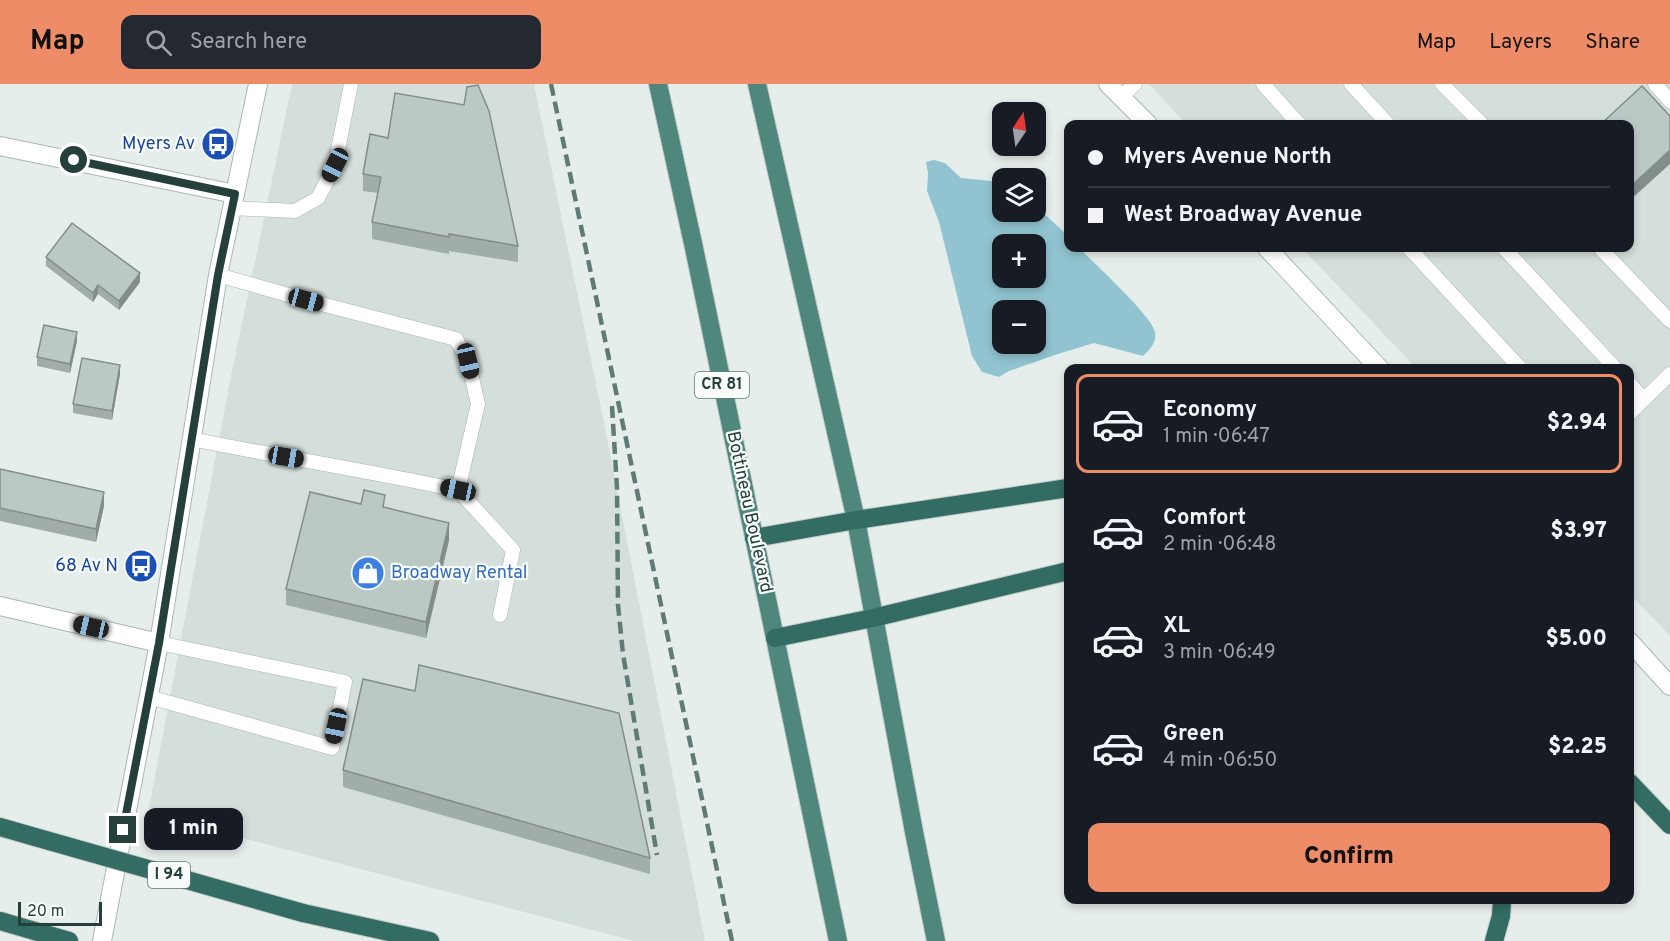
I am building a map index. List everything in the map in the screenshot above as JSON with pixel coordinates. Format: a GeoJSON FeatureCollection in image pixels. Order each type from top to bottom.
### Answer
{"type":"FeatureCollection","features":[{"type":"Feature","properties":{"kind":"highway","name":"Bottineau Boulevard"},"geometry":{"type":"LineString","coordinates":[[658,84],[838,941]]}},
{"type":"Feature","properties":{"kind":"highway"},"geometry":{"type":"LineString","coordinates":[[757,84],[856,520],[911,821],[936,941]]}},
{"type":"Feature","properties":{"kind":"highway"},"geometry":{"type":"LineString","coordinates":[[754,538],[1064,489]]}},
{"type":"Feature","properties":{"kind":"highway"},"geometry":{"type":"LineString","coordinates":[[775,638],[873,618],[1064,572]]}},
{"type":"Feature","properties":{"kind":"highway"},"geometry":{"type":"LineString","coordinates":[[1634,787],[1670,825]]}},
{"type":"Feature","properties":{"kind":"highway","name":"I 94"},"geometry":{"type":"LineString","coordinates":[[0,827],[402,941]]}},
{"type":"Feature","properties":{"kind":"highway"},"geometry":{"type":"LineString","coordinates":[[1494,941],[1502,904]]}},
{"type":"Feature","properties":{"kind":"highway"},"geometry":{"type":"LineString","coordinates":[[303,913],[430,941]]}},
{"type":"Feature","properties":{"kind":"highway"},"geometry":{"type":"LineString","coordinates":[[8,923],[69,941]]}},
{"type":"Feature","properties":{"kind":"street"},"geometry":{"type":"LineString","coordinates":[[102,941],[159,643],[218,275],[258,84]]}},
{"type":"Feature","properties":{"kind":"street"},"geometry":{"type":"LineString","coordinates":[[1115,90],[1144,120]]}},
{"type":"Feature","properties":{"kind":"street"},"geometry":{"type":"LineString","coordinates":[[0,146],[233,201]]}},
{"type":"Feature","properties":{"kind":"street"},"geometry":{"type":"LineString","coordinates":[[1271,252],[1375,364]]}},
{"type":"Feature","properties":{"kind":"street"},"geometry":{"type":"LineString","coordinates":[[0,606],[159,643]]}},
{"type":"Feature","properties":{"kind":"street"},"geometry":{"type":"LineString","coordinates":[[1634,646],[1670,686]]}},
{"type":"Feature","properties":{"kind":"lane"},"geometry":{"type":"LineString","coordinates":[[233,201],[295,211],[318,198],[335,165],[351,84]]}},
{"type":"Feature","properties":{"kind":"lane"},"geometry":{"type":"LineString","coordinates":[[1115,90],[1135,84]]}},
{"type":"Feature","properties":{"kind":"lane"},"geometry":{"type":"LineString","coordinates":[[1263,84],[1295,120]]}},
{"type":"Feature","properties":{"kind":"lane"},"geometry":{"type":"LineString","coordinates":[[1351,84],[1384,120]]}},
{"type":"Feature","properties":{"kind":"lane"},"geometry":{"type":"LineString","coordinates":[[1442,84],[1478,120]]}},
{"type":"Feature","properties":{"kind":"lane"},"geometry":{"type":"LineString","coordinates":[[1655,84],[1670,101]]}},
{"type":"Feature","properties":{"kind":"lane"},"geometry":{"type":"LineString","coordinates":[[1413,252],[1516,364]]}},
{"type":"Feature","properties":{"kind":"lane"},"geometry":{"type":"LineString","coordinates":[[1508,252],[1611,364]]}},
{"type":"Feature","properties":{"kind":"lane"},"geometry":{"type":"LineString","coordinates":[[1604,252],[1670,321]]}},
{"type":"Feature","properties":{"kind":"lane"},"geometry":{"type":"LineString","coordinates":[[218,275],[456,339],[468,361],[478,404],[458,490]]}},
{"type":"Feature","properties":{"kind":"lane"},"geometry":{"type":"LineString","coordinates":[[1634,409],[1670,374]]}},
{"type":"Feature","properties":{"kind":"lane"},"geometry":{"type":"LineString","coordinates":[[1634,388],[1644,399]]}},
{"type":"Feature","properties":{"kind":"lane"},"geometry":{"type":"LineString","coordinates":[[191,439],[458,490],[513,550],[500,615]]}},
{"type":"Feature","properties":{"kind":"lane"},"geometry":{"type":"LineString","coordinates":[[149,697],[332,748],[345,682],[159,643]]}},
{"type":"Feature","properties":{"kind":"shaded area"},"geometry":{"type":"Polygon","coordinates":[[[292,84],[534,84],[603,418],[705,941],[634,941],[148,813],[231,376],[292,84]]]}},
{"type":"Feature","properties":{"kind":"shaded area"},"geometry":{"type":"Polygon","coordinates":[[[1149,84],[1670,84],[1670,636],[1634,598],[1634,364],[1412,364],[1306,252],[1634,252],[1634,120],[1182,120],[1149,84]]]}},
{"type":"Feature","properties":{"kind":"water"},"geometry":{"type":"Polygon","coordinates":[[[934,160],[945,163],[961,178],[992,181],[992,222],[1046,222],[1046,215],[1064,232],[1064,252],[1083,252],[1122,290],[1152,325],[1155,336],[1148,351],[1143,356],[1094,343],[1009,371],[999,377],[982,372],[972,356],[939,222],[927,191],[926,162],[934,160]]]}},
{"type":"Feature","properties":{"kind":"building"},"geometry":{"type":"Polygon","coordinates":[[[478,85],[489,111],[518,246],[449,234],[449,237],[372,222],[381,177],[363,174],[370,134],[388,138],[395,93],[464,105],[467,87],[478,85]]]}},
{"type":"Feature","properties":{"kind":"building"},"geometry":{"type":"Polygon","coordinates":[[[1642,86],[1670,116],[1670,150],[1634,183],[1634,120],[1605,120],[1642,86]]]}},
{"type":"Feature","properties":{"kind":"building"},"geometry":{"type":"Polygon","coordinates":[[[72,223],[140,273],[119,301],[98,285],[93,293],[46,257],[72,223]]]}},
{"type":"Feature","properties":{"kind":"building"},"geometry":{"type":"Polygon","coordinates":[[[44,325],[77,332],[70,364],[37,357],[44,325]]]}},
{"type":"Feature","properties":{"kind":"building"},"geometry":{"type":"Polygon","coordinates":[[[82,358],[120,365],[112,411],[73,404],[82,358]]]}},
{"type":"Feature","properties":{"kind":"building"},"geometry":{"type":"Polygon","coordinates":[[[0,469],[104,492],[96,529],[0,508],[0,469]]]}},
{"type":"Feature","properties":{"kind":"building","name":"Broadway Rental"},"geometry":{"type":"Polygon","coordinates":[[[364,490],[385,495],[383,507],[449,523],[426,622],[286,589],[310,492],[361,504],[364,490]]]}},
{"type":"Feature","properties":{"kind":"building"},"geometry":{"type":"Polygon","coordinates":[[[419,665],[619,713],[650,858],[343,770],[363,679],[415,691],[419,665]]]}},
{"type":"Feature","properties":{"kind":"railway"},"geometry":{"type":"LineString","coordinates":[[551,84],[732,941]]}},
{"type":"Feature","properties":{"kind":"railway"},"geometry":{"type":"LineString","coordinates":[[612,406],[617,488],[618,605],[623,654],[657,855]]}},
{"type":"Feature","properties":{"kind":"place","name":"Myers Av"},"geometry":{"type":"Point","coordinates":[218,144]}},
{"type":"Feature","properties":{"kind":"place","name":"68 Av N"},"geometry":{"type":"Point","coordinates":[141,566]}},
{"type":"Feature","properties":{"kind":"place","name":"Broadway Rental"},"geometry":{"type":"Point","coordinates":[368,573]}},
{"type":"Feature","properties":{"kind":"route"},"geometry":{"type":"LineString","coordinates":[[74,160],[235,194],[218,275],[159,643],[123,830]]}}]}
